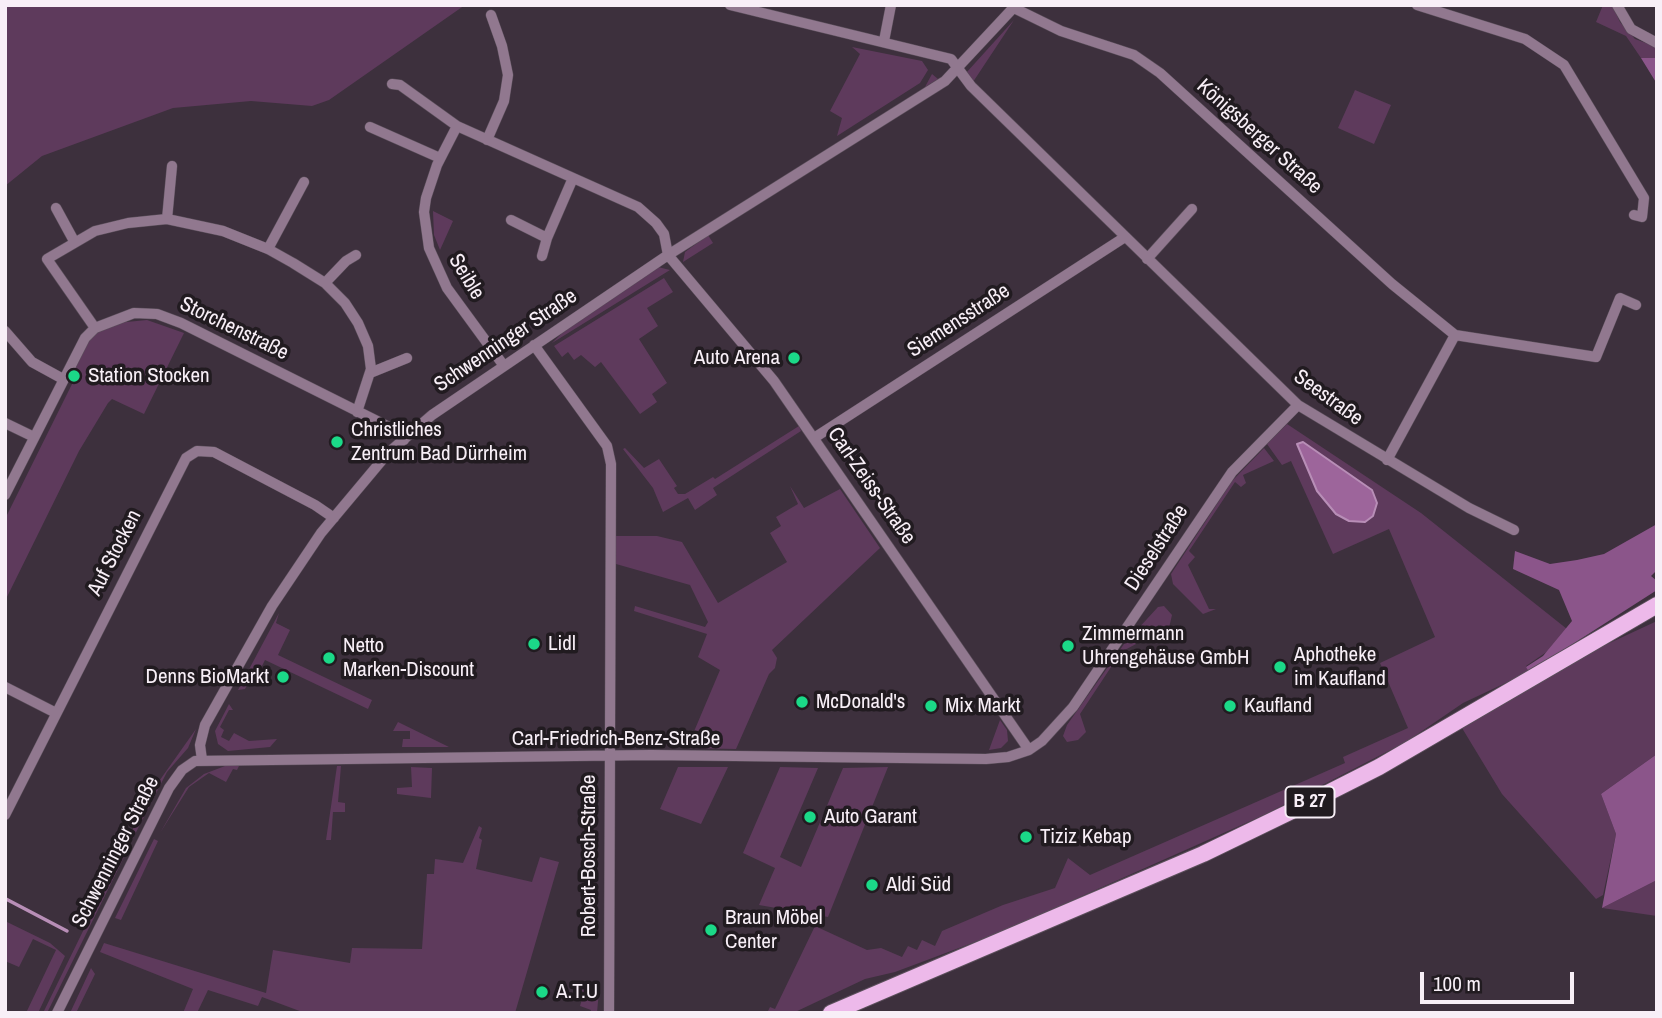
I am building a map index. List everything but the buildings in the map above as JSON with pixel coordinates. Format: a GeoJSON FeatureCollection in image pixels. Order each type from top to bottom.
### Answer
{"type":"FeatureCollection","features":[{"type":"Feature","properties":{"kind":"main road","name":"B 27"},"geometry":{"type":"LineString","coordinates":[[831,1013],[1203,854],[1300,807],[1412,748],[1657,605]]}},
{"type":"Feature","properties":{"kind":"street","name":"Seestraße"},"geometry":{"type":"LineString","coordinates":[[730,5],[951,59],[958,70],[1147,259],[1298,405],[1387,460],[1514,530]]}},
{"type":"Feature","properties":{"kind":"street"},"geometry":{"type":"LineString","coordinates":[[884,41],[891,5]]}},
{"type":"Feature","properties":{"kind":"street"},"geometry":{"type":"LineString","coordinates":[[1417,5],[1525,40],[1540,47],[1564,65],[1644,198],[1642,216],[1634,215]]}},
{"type":"Feature","properties":{"kind":"street"},"geometry":{"type":"LineString","coordinates":[[1617,5],[1631,29],[1657,43]]}},
{"type":"Feature","properties":{"kind":"street","name":"Schwenninger Straße"},"geometry":{"type":"LineString","coordinates":[[57,1013],[173,781],[182,770],[202,760],[200,745],[205,725],[272,606],[334,518],[388,453],[432,415],[534,345],[668,255],[898,112],[958,70],[1015,7]]}},
{"type":"Feature","properties":{"kind":"street","name":"Königsberger Straße"},"geometry":{"type":"LineString","coordinates":[[1015,7],[1061,32],[1134,55],[1160,73],[1392,284],[1455,335]]}},
{"type":"Feature","properties":{"kind":"street"},"geometry":{"type":"LineString","coordinates":[[487,140],[504,102],[508,75],[502,46],[491,15]]}},
{"type":"Feature","properties":{"kind":"street"},"geometry":{"type":"LineString","coordinates":[[392,84],[400,85],[457,126],[648,215],[664,234],[668,255]]}},
{"type":"Feature","properties":{"kind":"street","name":"Seible"},"geometry":{"type":"LineString","coordinates":[[457,126],[430,183],[424,212],[429,248],[447,288],[504,366]]}},
{"type":"Feature","properties":{"kind":"street"},"geometry":{"type":"LineString","coordinates":[[370,127],[440,158]]}},
{"type":"Feature","properties":{"kind":"street"},"geometry":{"type":"LineString","coordinates":[[167,219],[172,166]]}},
{"type":"Feature","properties":{"kind":"street"},"geometry":{"type":"LineString","coordinates":[[542,256],[573,178]]}},
{"type":"Feature","properties":{"kind":"street"},"geometry":{"type":"LineString","coordinates":[[268,248],[304,182]]}},
{"type":"Feature","properties":{"kind":"street"},"geometry":{"type":"LineString","coordinates":[[56,208],[74,241]]}},
{"type":"Feature","properties":{"kind":"street"},"geometry":{"type":"LineString","coordinates":[[1147,259],[1192,209]]}},
{"type":"Feature","properties":{"kind":"street"},"geometry":{"type":"LineString","coordinates":[[5,495],[76,351],[95,328],[47,259],[95,231],[167,219],[223,231],[268,248],[325,283],[358,323],[368,346],[370,373],[357,412]]}},
{"type":"Feature","properties":{"kind":"street"},"geometry":{"type":"LineString","coordinates":[[511,220],[547,238]]}},
{"type":"Feature","properties":{"kind":"street","name":"Siemensstraße"},"geometry":{"type":"LineString","coordinates":[[814,438],[1125,237]]}},
{"type":"Feature","properties":{"kind":"street","name":"Carl-Zeiss-Straße"},"geometry":{"type":"LineString","coordinates":[[668,255],[774,381],[1029,750]]}},
{"type":"Feature","properties":{"kind":"street"},"geometry":{"type":"LineString","coordinates":[[325,283],[346,261],[356,256]]}},
{"type":"Feature","properties":{"kind":"street"},"geometry":{"type":"LineString","coordinates":[[1387,460],[1455,335],[1595,357],[1620,298],[1636,305]]}},
{"type":"Feature","properties":{"kind":"street","name":"Storchenstraße"},"geometry":{"type":"LineString","coordinates":[[95,328],[122,316],[157,314],[357,412],[388,428],[404,440]]}},
{"type":"Feature","properties":{"kind":"street"},"geometry":{"type":"LineString","coordinates":[[5,331],[32,362],[62,379]]}},
{"type":"Feature","properties":{"kind":"street","name":"Robert-Bosch-Straße"},"geometry":{"type":"LineString","coordinates":[[534,345],[607,446],[611,464],[609,1013]]}},
{"type":"Feature","properties":{"kind":"street"},"geometry":{"type":"LineString","coordinates":[[370,373],[407,358]]}},
{"type":"Feature","properties":{"kind":"street","name":"Dieselstraße"},"geometry":{"type":"LineString","coordinates":[[1029,750],[1042,741],[1073,707],[1232,472],[1298,405]]}},
{"type":"Feature","properties":{"kind":"street"},"geometry":{"type":"LineString","coordinates":[[5,423],[34,437]]}},
{"type":"Feature","properties":{"kind":"street","name":"Auf Stocken"},"geometry":{"type":"LineString","coordinates":[[5,815],[178,469],[191,454],[207,450],[214,452],[315,505],[334,518]]}},
{"type":"Feature","properties":{"kind":"street"},"geometry":{"type":"LineString","coordinates":[[5,687],[56,713]]}},
{"type":"Feature","properties":{"kind":"street","name":"Carl-Friedrich-Benz-Straße"},"geometry":{"type":"LineString","coordinates":[[202,760],[609,756],[985,759],[1008,757],[1029,750]]}},
{"type":"Feature","properties":{"kind":"shaded area"},"geometry":{"type":"Polygon","coordinates":[[[5,5],[465,5],[329,100],[312,106],[251,101],[173,108],[42,156],[5,186],[5,5]]]}},
{"type":"Feature","properties":{"kind":"shaded area"},"geometry":{"type":"Polygon","coordinates":[[[1603,5],[1612,5],[1620,22],[1635,39],[1657,47],[1657,58],[1641,58],[1626,36],[1596,22],[1603,5]]]}},
{"type":"Feature","properties":{"kind":"shaded area"},"geometry":{"type":"Polygon","coordinates":[[[1014,20],[973,82],[966,73],[1014,20]]]}},
{"type":"Feature","properties":{"kind":"shaded area"},"geometry":{"type":"Polygon","coordinates":[[[852,47],[922,61],[928,70],[920,83],[837,136],[842,118],[830,111],[860,54],[852,47]]]}},
{"type":"Feature","properties":{"kind":"shaded area"},"geometry":{"type":"Polygon","coordinates":[[[1641,58],[1657,58],[1657,84],[1641,58]]]}},
{"type":"Feature","properties":{"kind":"shaded area"},"geometry":{"type":"Polygon","coordinates":[[[932,74],[938,79],[806,161],[925,87],[932,74]]]}},
{"type":"Feature","properties":{"kind":"shaded area"},"geometry":{"type":"Polygon","coordinates":[[[1355,90],[1391,105],[1374,144],[1338,128],[1355,90]]]}},
{"type":"Feature","properties":{"kind":"shaded area"},"geometry":{"type":"Polygon","coordinates":[[[433,211],[453,221],[440,250],[434,235],[433,211]]]}},
{"type":"Feature","properties":{"kind":"shaded area"},"geometry":{"type":"Polygon","coordinates":[[[708,235],[713,243],[683,262],[685,252],[708,235]]]}},
{"type":"Feature","properties":{"kind":"shaded area"},"geometry":{"type":"Polygon","coordinates":[[[658,267],[670,270],[552,343],[573,322],[658,267]]]}},
{"type":"Feature","properties":{"kind":"shaded area"},"geometry":{"type":"Polygon","coordinates":[[[664,278],[673,292],[647,308],[658,326],[639,339],[667,383],[652,394],[657,402],[640,414],[601,362],[595,367],[581,355],[574,360],[568,352],[562,357],[554,346],[664,278]]]}},
{"type":"Feature","properties":{"kind":"shaded area"},"geometry":{"type":"Polygon","coordinates":[[[147,320],[184,333],[144,414],[112,399],[108,403],[79,451],[5,601],[5,519],[77,374],[72,371],[84,344],[101,329],[116,323],[147,320]]]}},
{"type":"Feature","properties":{"kind":"shaded area"},"geometry":{"type":"Polygon","coordinates":[[[1287,424],[1421,513],[1567,629],[1570,636],[1526,666],[1529,672],[1463,703],[1406,742],[1264,815],[999,933],[895,972],[865,979],[793,1013],[767,1013],[770,1007],[775,1009],[815,926],[867,950],[881,948],[902,957],[908,946],[917,950],[922,940],[935,946],[942,931],[1003,905],[1055,888],[1068,858],[1090,875],[1345,763],[1343,757],[1408,728],[1380,663],[1435,637],[1389,529],[1333,554],[1291,461],[1282,465],[1267,444],[1287,424]]]}},
{"type":"Feature","properties":{"kind":"shaded area"},"geometry":{"type":"Polygon","coordinates":[[[799,426],[801,431],[713,488],[717,495],[695,510],[688,498],[663,512],[653,488],[623,449],[644,468],[659,459],[677,486],[674,488],[678,494],[685,494],[713,477],[715,479],[799,426]]]}},
{"type":"Feature","properties":{"kind":"shaded area"},"geometry":{"type":"Polygon","coordinates":[[[1303,442],[1372,490],[1377,503],[1373,516],[1365,522],[1349,521],[1336,514],[1317,491],[1297,444],[1303,442]]]}},
{"type":"Feature","properties":{"kind":"shaded area"},"geometry":{"type":"Polygon","coordinates":[[[1264,448],[1274,461],[1243,475],[1246,483],[1241,487],[1235,482],[1189,551],[1195,557],[1188,565],[1209,609],[1216,609],[1203,614],[1173,584],[1171,574],[1232,481],[1264,448]]]}},
{"type":"Feature","properties":{"kind":"shaded area"},"geometry":{"type":"Polygon","coordinates":[[[790,486],[804,508],[840,489],[880,548],[772,650],[777,658],[775,668],[769,674],[736,749],[687,748],[720,670],[698,657],[707,634],[634,611],[635,606],[705,627],[708,622],[690,585],[616,564],[615,536],[657,536],[682,542],[718,603],[787,562],[770,533],[781,526],[776,517],[798,504],[790,486]]]}},
{"type":"Feature","properties":{"kind":"shaded area"},"geometry":{"type":"Polygon","coordinates":[[[1657,524],[1657,570],[1651,576],[1657,581],[1657,590],[1529,672],[1526,667],[1543,656],[1572,621],[1559,590],[1513,569],[1515,551],[1550,564],[1577,560],[1604,554],[1657,524]]]}},
{"type":"Feature","properties":{"kind":"shaded area"},"geometry":{"type":"Polygon","coordinates":[[[1164,606],[1172,615],[1169,628],[1163,632],[1159,625],[1133,638],[1136,644],[1121,652],[1080,714],[1086,732],[1078,740],[1067,742],[1063,736],[1067,725],[1124,644],[1158,607],[1164,606]]]}},
{"type":"Feature","properties":{"kind":"shaded area"},"geometry":{"type":"Polygon","coordinates":[[[279,613],[276,623],[290,630],[278,655],[372,700],[368,709],[265,660],[261,668],[257,667],[245,689],[238,690],[279,613]]]}},
{"type":"Feature","properties":{"kind":"shaded area"},"geometry":{"type":"Polygon","coordinates":[[[1657,621],[1657,754],[1601,794],[1616,834],[1603,895],[1596,899],[1502,794],[1462,728],[1601,647],[1657,621]]]}},
{"type":"Feature","properties":{"kind":"shaded area"},"geometry":{"type":"Polygon","coordinates":[[[229,704],[233,710],[229,710],[220,727],[224,730],[221,737],[229,741],[234,733],[249,741],[277,739],[270,747],[228,751],[218,744],[215,731],[229,704]]]}},
{"type":"Feature","properties":{"kind":"shaded area"},"geometry":{"type":"Polygon","coordinates":[[[1000,720],[1007,730],[1008,741],[1001,748],[989,750],[1000,720]]]}},
{"type":"Feature","properties":{"kind":"shaded area"},"geometry":{"type":"Polygon","coordinates":[[[398,722],[449,747],[402,747],[403,739],[410,739],[410,731],[393,731],[398,722]]]}},
{"type":"Feature","properties":{"kind":"shaded area"},"geometry":{"type":"Polygon","coordinates":[[[196,729],[188,748],[167,772],[130,844],[126,843],[150,794],[196,729]]]}},
{"type":"Feature","properties":{"kind":"shaded area"},"geometry":{"type":"Polygon","coordinates":[[[1657,754],[1657,880],[1602,908],[1616,834],[1601,794],[1657,754]]]}},
{"type":"Feature","properties":{"kind":"shaded area"},"geometry":{"type":"Polygon","coordinates":[[[225,766],[239,766],[237,770],[233,769],[226,782],[209,773],[189,787],[160,833],[186,788],[204,774],[225,766]]]}},
{"type":"Feature","properties":{"kind":"shaded area"},"geometry":{"type":"Polygon","coordinates":[[[337,766],[341,766],[338,802],[345,803],[345,812],[333,812],[331,840],[326,840],[337,766]]]}},
{"type":"Feature","properties":{"kind":"shaded area"},"geometry":{"type":"Polygon","coordinates":[[[411,767],[432,768],[431,798],[397,794],[397,788],[412,787],[411,767]]]}},
{"type":"Feature","properties":{"kind":"shaded area"},"geometry":{"type":"Polygon","coordinates":[[[678,767],[728,767],[701,824],[660,809],[678,767]]]}},
{"type":"Feature","properties":{"kind":"shaded area"},"geometry":{"type":"Polygon","coordinates":[[[780,767],[818,768],[780,857],[801,867],[843,768],[888,767],[828,917],[759,905],[775,868],[743,853],[780,767]]]}},
{"type":"Feature","properties":{"kind":"shaded area"},"geometry":{"type":"Polygon","coordinates":[[[479,826],[482,828],[479,838],[482,840],[476,869],[532,882],[540,857],[559,862],[515,1013],[305,1013],[262,997],[258,1006],[208,990],[197,1013],[183,1013],[193,989],[100,952],[104,943],[266,993],[273,950],[350,963],[352,948],[422,949],[427,874],[434,874],[435,859],[463,863],[479,826]]]}},
{"type":"Feature","properties":{"kind":"shaded area"},"geometry":{"type":"Polygon","coordinates":[[[154,839],[158,841],[121,920],[115,918],[154,839]]]}},
{"type":"Feature","properties":{"kind":"shaded area"},"geometry":{"type":"Polygon","coordinates":[[[124,847],[128,849],[47,1013],[43,1013],[124,847]]]}},
{"type":"Feature","properties":{"kind":"shaded area"},"geometry":{"type":"Polygon","coordinates":[[[1657,880],[1657,916],[1602,908],[1657,880]]]}},
{"type":"Feature","properties":{"kind":"shaded area"},"geometry":{"type":"Polygon","coordinates":[[[5,921],[50,943],[65,956],[38,1013],[26,1013],[56,950],[33,939],[19,967],[5,961],[5,921]]]}},
{"type":"Feature","properties":{"kind":"shaded area"},"geometry":{"type":"Polygon","coordinates":[[[91,968],[95,974],[76,1013],[70,1013],[91,968]]]}},
{"type":"Feature","properties":{"kind":"shaded area"},"geometry":{"type":"Polygon","coordinates":[[[577,989],[586,990],[586,997],[593,998],[594,990],[599,990],[597,1013],[590,1013],[591,1010],[580,1006],[584,992],[577,989]]]}},
{"type":"Feature","properties":{"kind":"waterway"},"geometry":{"type":"LineString","coordinates":[[6,899],[67,931]]}},
{"type":"Feature","properties":{"kind":"place","name":"Auto Arena"},"geometry":{"type":"Point","coordinates":[794,358]}},
{"type":"Feature","properties":{"kind":"place","name":"Station Stocken"},"geometry":{"type":"Point","coordinates":[74,376]}},
{"type":"Feature","properties":{"kind":"place","name":"Christliches Zentrum Bad Dürrheim"},"geometry":{"type":"Point","coordinates":[337,442]}},
{"type":"Feature","properties":{"kind":"place","name":"Lidl"},"geometry":{"type":"Point","coordinates":[534,644]}},
{"type":"Feature","properties":{"kind":"place","name":"Zimmermann Uhrengehäuse GmbH"},"geometry":{"type":"Point","coordinates":[1068,646]}},
{"type":"Feature","properties":{"kind":"place","name":"Netto Marken-Discount"},"geometry":{"type":"Point","coordinates":[329,658]}},
{"type":"Feature","properties":{"kind":"place","name":"Aphotheke im Kaufland"},"geometry":{"type":"Point","coordinates":[1280,667]}},
{"type":"Feature","properties":{"kind":"place","name":"Denns BioMarkt"},"geometry":{"type":"Point","coordinates":[283,677]}},
{"type":"Feature","properties":{"kind":"place","name":"McDonald's"},"geometry":{"type":"Point","coordinates":[802,702]}},
{"type":"Feature","properties":{"kind":"place","name":"Mix Markt"},"geometry":{"type":"Point","coordinates":[931,706]}},
{"type":"Feature","properties":{"kind":"place","name":"Kaufland"},"geometry":{"type":"Point","coordinates":[1230,706]}},
{"type":"Feature","properties":{"kind":"place","name":"Auto Garant"},"geometry":{"type":"Point","coordinates":[810,817]}},
{"type":"Feature","properties":{"kind":"place","name":"Tiziz Kebap"},"geometry":{"type":"Point","coordinates":[1026,837]}},
{"type":"Feature","properties":{"kind":"place","name":"Aldi Süd"},"geometry":{"type":"Point","coordinates":[872,885]}},
{"type":"Feature","properties":{"kind":"place","name":"Braun Möbel Center"},"geometry":{"type":"Point","coordinates":[711,930]}},
{"type":"Feature","properties":{"kind":"place","name":"A.T.U"},"geometry":{"type":"Point","coordinates":[542,992]}}]}
